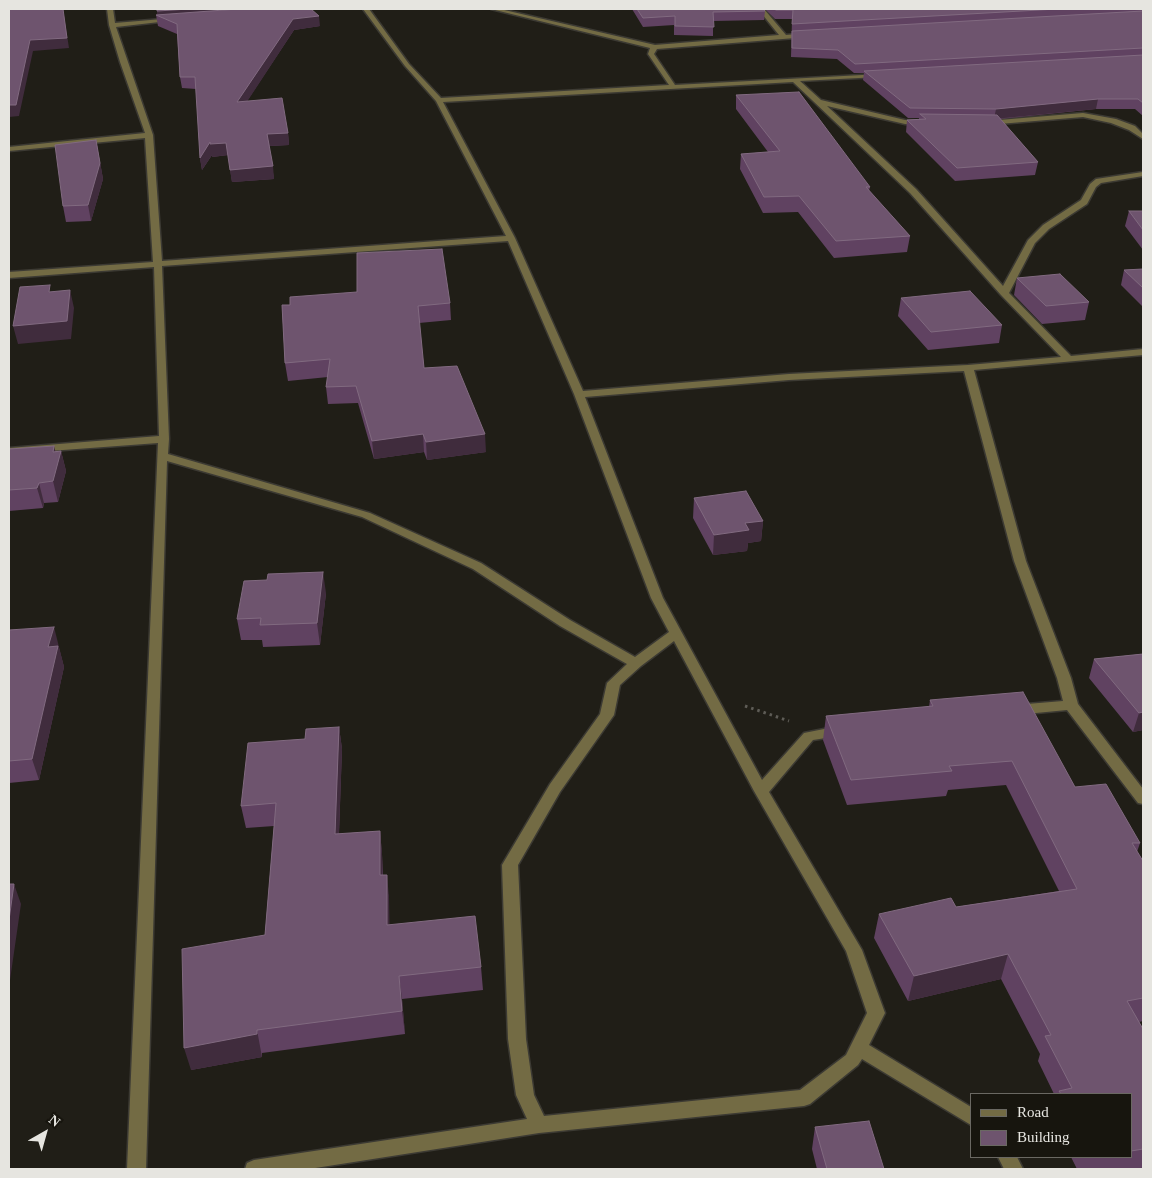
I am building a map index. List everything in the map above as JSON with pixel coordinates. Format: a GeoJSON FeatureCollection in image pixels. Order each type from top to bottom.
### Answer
{"type":"FeatureCollection","features":[{"type":"Feature","properties":{"kind":"street"},"geometry":{"type":"LineString","coordinates":[[110,9],[112,25],[149,135],[158,264],[164,439],[136,1169]]}},
{"type":"Feature","properties":{"kind":"street"},"geometry":{"type":"LineString","coordinates":[[254,1169],[539,1125],[804,1098],[852,1060],[876,1013],[854,950],[760,790],[657,598],[579,394],[511,238],[440,100],[407,64],[366,9]]}},
{"type":"Feature","properties":{"kind":"street"},"geometry":{"type":"LineString","coordinates":[[494,9],[656,47],[814,35]]}},
{"type":"Feature","properties":{"kind":"street"},"geometry":{"type":"LineString","coordinates":[[761,9],[784,37]]}},
{"type":"Feature","properties":{"kind":"street"},"geometry":{"type":"LineString","coordinates":[[112,25],[180,19]]}},
{"type":"Feature","properties":{"kind":"street"},"geometry":{"type":"LineString","coordinates":[[656,47],[651,50],[651,54],[674,86]]}},
{"type":"Feature","properties":{"kind":"street"},"geometry":{"type":"LineString","coordinates":[[440,100],[883,75]]}},
{"type":"Feature","properties":{"kind":"street"},"geometry":{"type":"LineString","coordinates":[[795,80],[914,191],[1004,294],[1068,358]]}},
{"type":"Feature","properties":{"kind":"street"},"geometry":{"type":"LineString","coordinates":[[819,102],[905,122],[932,123]]}},
{"type":"Feature","properties":{"kind":"street"},"geometry":{"type":"LineString","coordinates":[[975,123],[1083,115],[1112,121],[1132,128],[1143,138]]}},
{"type":"Feature","properties":{"kind":"street"},"geometry":{"type":"LineString","coordinates":[[9,149],[149,135]]}},
{"type":"Feature","properties":{"kind":"street"},"geometry":{"type":"LineString","coordinates":[[1004,294],[1031,242],[1052,222],[1084,202],[1093,186],[1099,181],[1143,174]]}},
{"type":"Feature","properties":{"kind":"street"},"geometry":{"type":"LineString","coordinates":[[9,276],[511,238]]}},
{"type":"Feature","properties":{"kind":"street"},"geometry":{"type":"LineString","coordinates":[[579,394],[789,377],[968,368],[1143,352]]}},
{"type":"Feature","properties":{"kind":"street"},"geometry":{"type":"LineString","coordinates":[[968,368],[1020,561],[1064,678],[1071,705],[1143,799]]}},
{"type":"Feature","properties":{"kind":"street"},"geometry":{"type":"LineString","coordinates":[[9,451],[164,439]]}},
{"type":"Feature","properties":{"kind":"street"},"geometry":{"type":"LineString","coordinates":[[162,456],[366,515],[477,566],[565,623],[636,664]]}},
{"type":"Feature","properties":{"kind":"street"},"geometry":{"type":"LineString","coordinates":[[539,1125],[525,1095],[517,1040],[510,865],[555,788],[607,715],[614,684],[676,633]]}},
{"type":"Feature","properties":{"kind":"street"},"geometry":{"type":"LineString","coordinates":[[1002,711],[1071,705]]}},
{"type":"Feature","properties":{"kind":"street"},"geometry":{"type":"LineString","coordinates":[[760,790],[809,736],[857,728]]}},
{"type":"Feature","properties":{"kind":"street"},"geometry":{"type":"LineString","coordinates":[[859,1048],[970,1115]]}},
{"type":"Feature","properties":{"kind":"street"},"geometry":{"type":"LineString","coordinates":[[1008,1158],[1014,1169]]}},
{"type":"Feature","properties":{"kind":"path"},"geometry":{"type":"LineString","coordinates":[[709,696],[784,718],[809,736]]}},
{"type":"Feature","properties":{"kind":"building"},"geometry":{"type":"Polygon","coordinates":[[[9,9],[63,9],[67,38],[30,40],[16,105],[9,105],[9,9]]]}},
{"type":"Feature","properties":{"kind":"building"},"geometry":{"type":"Polygon","coordinates":[[[157,9],[189,9],[157,11],[157,9]]]}},
{"type":"Feature","properties":{"kind":"building"},"geometry":{"type":"Polygon","coordinates":[[[238,9],[311,9],[319,16],[293,19],[237,102],[282,98],[288,133],[267,134],[273,166],[230,170],[226,143],[210,144],[210,142],[200,158],[195,77],[180,77],[177,24],[156,15],[238,9]]]}},
{"type":"Feature","properties":{"kind":"building"},"geometry":{"type":"Polygon","coordinates":[[[637,9],[763,9],[765,11],[713,12],[714,27],[675,26],[675,16],[643,18],[637,9]]]}},
{"type":"Feature","properties":{"kind":"building"},"geometry":{"type":"Polygon","coordinates":[[[774,9],[1057,9],[792,24],[793,10],[774,9]]]}},
{"type":"Feature","properties":{"kind":"building"},"geometry":{"type":"Polygon","coordinates":[[[1143,11],[1143,48],[855,64],[838,50],[792,48],[792,31],[1143,11]]]}},
{"type":"Feature","properties":{"kind":"building"},"geometry":{"type":"Polygon","coordinates":[[[1143,55],[1143,103],[1138,99],[1098,99],[996,109],[910,108],[864,71],[1143,55]]]}},
{"type":"Feature","properties":{"kind":"building"},"geometry":{"type":"Polygon","coordinates":[[[799,92],[870,187],[866,187],[910,236],[836,241],[799,196],[764,197],[741,154],[780,151],[736,95],[799,92]]]}},
{"type":"Feature","properties":{"kind":"building"},"geometry":{"type":"Polygon","coordinates":[[[920,114],[997,115],[1038,162],[957,168],[907,120],[926,119],[920,114]]]}},
{"type":"Feature","properties":{"kind":"building"},"geometry":{"type":"Polygon","coordinates":[[[96,140],[100,163],[88,205],[63,206],[55,145],[96,140]]]}},
{"type":"Feature","properties":{"kind":"building"},"geometry":{"type":"Polygon","coordinates":[[[1129,211],[1143,211],[1143,230],[1129,211]]]}},
{"type":"Feature","properties":{"kind":"building"},"geometry":{"type":"Polygon","coordinates":[[[442,249],[450,303],[418,306],[424,368],[457,366],[485,434],[426,442],[423,434],[372,441],[356,386],[326,387],[330,359],[285,363],[282,305],[290,305],[290,297],[357,292],[357,253],[442,249]]]}},
{"type":"Feature","properties":{"kind":"building"},"geometry":{"type":"Polygon","coordinates":[[[1143,269],[1143,288],[1124,270],[1143,269]]]}},
{"type":"Feature","properties":{"kind":"building"},"geometry":{"type":"Polygon","coordinates":[[[1060,274],[1089,302],[1046,306],[1017,278],[1060,274]]]}},
{"type":"Feature","properties":{"kind":"building"},"geometry":{"type":"Polygon","coordinates":[[[50,285],[49,292],[70,290],[67,321],[13,326],[20,287],[50,285]]]}},
{"type":"Feature","properties":{"kind":"building"},"geometry":{"type":"Polygon","coordinates":[[[970,291],[1002,325],[931,332],[901,298],[970,291]]]}},
{"type":"Feature","properties":{"kind":"building"},"geometry":{"type":"Polygon","coordinates":[[[54,446],[53,452],[61,451],[53,481],[39,483],[37,488],[9,490],[9,449],[54,446]]]}},
{"type":"Feature","properties":{"kind":"building"},"geometry":{"type":"Polygon","coordinates":[[[746,491],[763,521],[745,523],[749,530],[714,535],[694,498],[746,491]]]}},
{"type":"Feature","properties":{"kind":"building"},"geometry":{"type":"Polygon","coordinates":[[[323,572],[317,623],[260,625],[261,618],[237,619],[244,581],[267,580],[268,574],[323,572]]]}},
{"type":"Feature","properties":{"kind":"building"},"geometry":{"type":"Polygon","coordinates":[[[54,627],[48,647],[58,646],[32,759],[9,761],[9,630],[54,627]]]}},
{"type":"Feature","properties":{"kind":"building"},"geometry":{"type":"Polygon","coordinates":[[[1143,654],[1143,712],[1139,713],[1094,659],[1143,654]]]}},
{"type":"Feature","properties":{"kind":"building"},"geometry":{"type":"Polygon","coordinates":[[[1023,692],[1075,787],[1106,784],[1140,843],[1132,843],[1143,861],[1143,998],[1127,1001],[1143,1029],[1143,1149],[1132,1151],[1132,1093],[1060,1093],[1059,1091],[1072,1088],[1045,1036],[1051,1035],[1008,954],[914,976],[879,914],[951,898],[956,907],[1077,889],[1012,761],[949,766],[952,771],[851,780],[826,716],[933,706],[930,700],[1023,692]]]}},
{"type":"Feature","properties":{"kind":"building"},"geometry":{"type":"Polygon","coordinates":[[[339,727],[335,834],[380,831],[380,875],[387,875],[387,925],[475,916],[481,967],[399,976],[402,1011],[257,1030],[257,1034],[184,1048],[182,949],[265,935],[276,803],[241,806],[248,743],[305,739],[306,729],[339,727]]]}},
{"type":"Feature","properties":{"kind":"building"},"geometry":{"type":"Polygon","coordinates":[[[9,884],[14,884],[9,920],[9,884]]]}},
{"type":"Feature","properties":{"kind":"building"},"geometry":{"type":"Polygon","coordinates":[[[869,1121],[884,1169],[827,1169],[815,1127],[869,1121]]]}}]}
